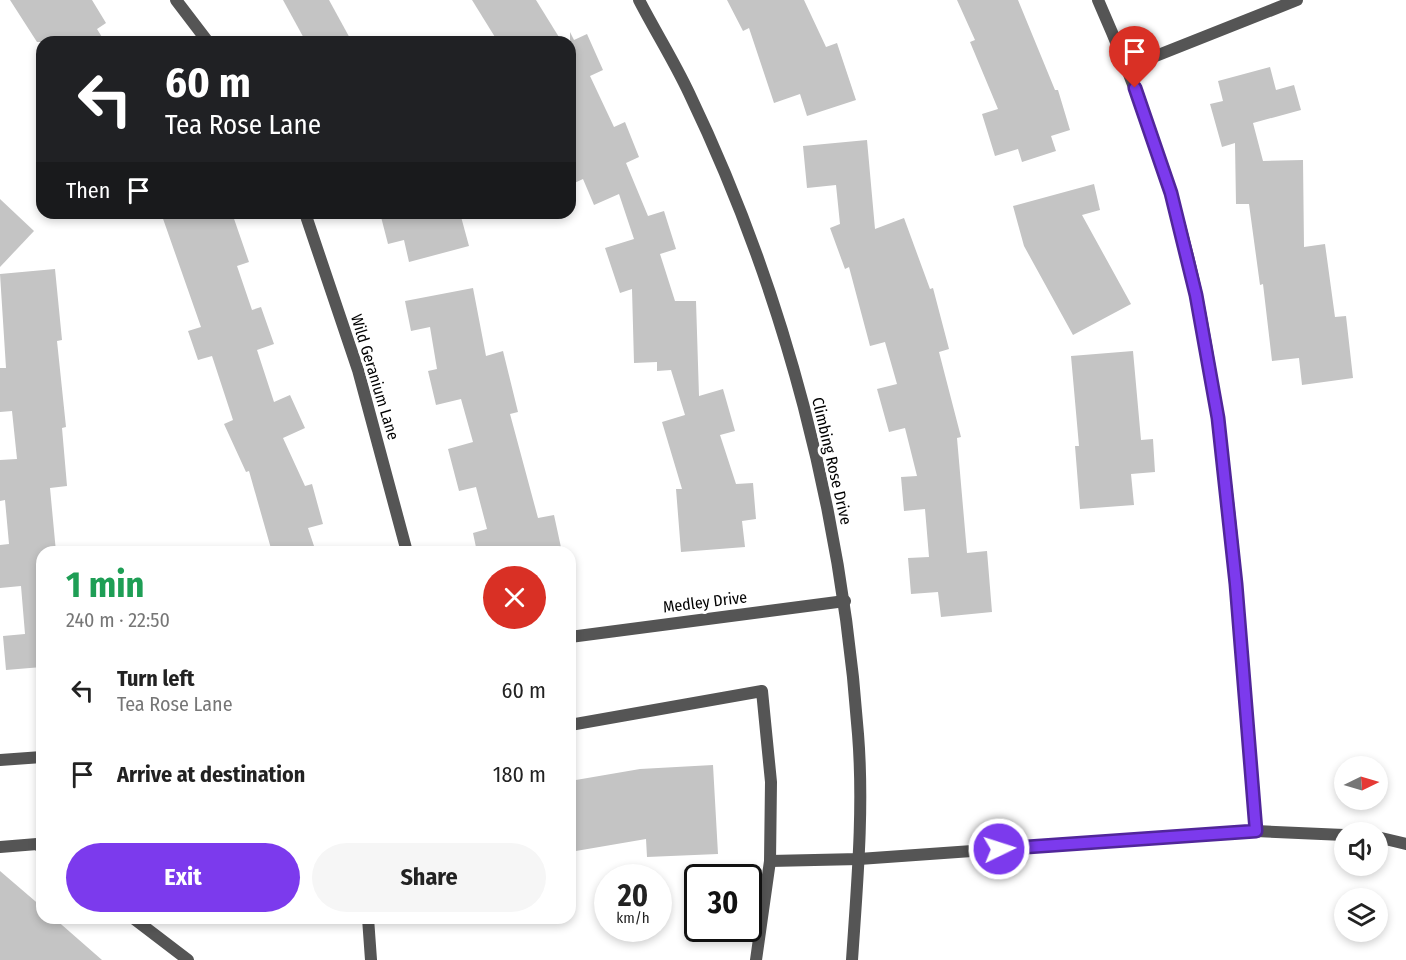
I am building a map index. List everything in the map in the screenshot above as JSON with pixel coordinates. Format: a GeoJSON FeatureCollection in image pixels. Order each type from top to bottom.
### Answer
{"type":"FeatureCollection","features":[{"type":"Feature","properties":{"kind":"street"},"geometry":{"type":"LineString","coordinates":[[176,0],[203,36]]}},
{"type":"Feature","properties":{"kind":"street","name":"Climbing Rose Drive"},"geometry":{"type":"LineString","coordinates":[[639,0],[689,93],[747,228],[789,350],[822,480],[845,602],[858,736],[859,859],[852,960]]}},
{"type":"Feature","properties":{"kind":"street"},"geometry":{"type":"LineString","coordinates":[[1098,0],[1128,67],[1171,193],[1196,295],[1218,418],[1236,584],[1256,831]]}},
{"type":"Feature","properties":{"kind":"street"},"geometry":{"type":"LineString","coordinates":[[1128,67],[1298,0]]}},
{"type":"Feature","properties":{"kind":"street","name":"Wild Geranium Lane"},"geometry":{"type":"LineString","coordinates":[[307,219],[358,370],[406,546]]}},
{"type":"Feature","properties":{"kind":"street","name":"Medley Drive"},"geometry":{"type":"LineString","coordinates":[[576,636],[845,602]]}},
{"type":"Feature","properties":{"kind":"street"},"geometry":{"type":"LineString","coordinates":[[576,724],[762,691],[771,782],[770,861],[756,960]]}},
{"type":"Feature","properties":{"kind":"street"},"geometry":{"type":"LineString","coordinates":[[0,760],[36,757]]}},
{"type":"Feature","properties":{"kind":"street"},"geometry":{"type":"LineString","coordinates":[[770,861],[859,859],[1256,831],[1334,835]]}},
{"type":"Feature","properties":{"kind":"street"},"geometry":{"type":"LineString","coordinates":[[1388,840],[1406,844]]}},
{"type":"Feature","properties":{"kind":"street"},"geometry":{"type":"LineString","coordinates":[[0,847],[36,844]]}},
{"type":"Feature","properties":{"kind":"street"},"geometry":{"type":"LineString","coordinates":[[141,924],[188,960]]}},
{"type":"Feature","properties":{"kind":"street"},"geometry":{"type":"LineString","coordinates":[[368,924],[371,960]]}},
{"type":"Feature","properties":{"kind":"building"},"geometry":{"type":"Polygon","coordinates":[[[10,0],[92,0],[106,23],[97,29],[101,36],[36,36],[36,40],[10,0]]]}},
{"type":"Feature","properties":{"kind":"building"},"geometry":{"type":"Polygon","coordinates":[[[283,0],[329,0],[349,36],[303,36],[283,0]]]}},
{"type":"Feature","properties":{"kind":"building"},"geometry":{"type":"Polygon","coordinates":[[[472,0],[536,0],[558,36],[494,36],[472,0]]]}},
{"type":"Feature","properties":{"kind":"building"},"geometry":{"type":"Polygon","coordinates":[[[727,0],[804,0],[826,47],[837,43],[856,100],[807,116],[800,94],[774,103],[749,28],[743,31],[727,0]]]}},
{"type":"Feature","properties":{"kind":"building"},"geometry":{"type":"Polygon","coordinates":[[[957,0],[1018,0],[1055,90],[1058,90],[1070,130],[1051,136],[1056,151],[1022,162],[1018,149],[995,156],[982,114],[998,109],[970,42],[975,40],[957,0]]]}},
{"type":"Feature","properties":{"kind":"building"},"geometry":{"type":"Polygon","coordinates":[[[587,34],[603,70],[590,76],[614,127],[625,122],[639,157],[626,163],[648,216],[664,211],[676,249],[660,254],[675,301],[696,301],[699,396],[723,389],[735,431],[720,435],[736,484],[753,483],[756,519],[742,521],[745,547],[681,552],[676,489],[682,489],[662,422],[685,415],[671,370],[657,371],[657,362],[634,363],[632,289],[620,293],[605,248],[634,239],[619,194],[594,205],[583,179],[576,182],[576,39],[587,34]]]}},
{"type":"Feature","properties":{"kind":"building"},"geometry":{"type":"Polygon","coordinates":[[[1270,67],[1276,90],[1294,85],[1301,110],[1253,123],[1263,161],[1303,160],[1304,247],[1325,244],[1335,317],[1346,316],[1353,378],[1302,385],[1299,358],[1272,361],[1263,284],[1260,285],[1249,204],[1236,204],[1235,143],[1222,147],[1210,104],[1223,101],[1218,81],[1270,67]]]}},
{"type":"Feature","properties":{"kind":"building"},"geometry":{"type":"Polygon","coordinates":[[[867,140],[875,229],[904,218],[930,289],[933,288],[949,349],[939,352],[961,437],[957,438],[967,553],[987,551],[992,612],[941,617],[938,592],[911,594],[908,558],[929,557],[925,509],[904,511],[901,477],[917,476],[905,428],[889,432],[877,389],[897,384],[885,342],[870,346],[849,267],[845,269],[830,228],[840,224],[836,185],[807,188],[803,146],[867,140]]]}},
{"type":"Feature","properties":{"kind":"building"},"geometry":{"type":"Polygon","coordinates":[[[1094,184],[1100,210],[1082,215],[1131,304],[1073,335],[1024,246],[1013,206],[1094,184]]]}},
{"type":"Feature","properties":{"kind":"building"},"geometry":{"type":"Polygon","coordinates":[[[0,199],[34,231],[0,267],[0,199]]]}},
{"type":"Feature","properties":{"kind":"building"},"geometry":{"type":"Polygon","coordinates":[[[163,219],[234,219],[249,262],[237,266],[252,310],[261,307],[274,344],[257,350],[274,402],[290,395],[305,428],[283,438],[305,486],[312,484],[323,524],[308,528],[314,546],[270,546],[249,471],[246,472],[224,424],[233,420],[212,356],[198,360],[188,331],[201,327],[163,219]]]}},
{"type":"Feature","properties":{"kind":"building"},"geometry":{"type":"Polygon","coordinates":[[[382,219],[462,219],[469,246],[409,262],[404,240],[388,244],[382,219]]]}},
{"type":"Feature","properties":{"kind":"building"},"geometry":{"type":"Polygon","coordinates":[[[55,269],[62,340],[57,341],[66,427],[62,428],[67,486],[50,488],[55,546],[36,546],[36,668],[6,670],[3,636],[25,634],[21,586],[0,588],[0,545],[9,544],[5,500],[0,501],[0,460],[17,459],[12,411],[0,412],[0,368],[6,368],[0,274],[55,269]]]}},
{"type":"Feature","properties":{"kind":"building"},"geometry":{"type":"Polygon","coordinates":[[[473,288],[486,356],[503,351],[518,412],[510,414],[538,518],[554,515],[561,546],[476,546],[473,533],[487,529],[476,487],[459,491],[448,449],[473,442],[461,399],[436,405],[428,371],[437,369],[430,327],[411,331],[405,301],[473,288]]]}},
{"type":"Feature","properties":{"kind":"building"},"geometry":{"type":"Polygon","coordinates":[[[1133,351],[1141,440],[1153,439],[1155,472],[1131,474],[1134,505],[1080,509],[1075,446],[1079,446],[1071,356],[1133,351]]]}},
{"type":"Feature","properties":{"kind":"building"},"geometry":{"type":"Polygon","coordinates":[[[713,765],[718,854],[647,857],[646,839],[576,851],[576,780],[640,769],[713,765]]]}},
{"type":"Feature","properties":{"kind":"building"},"geometry":{"type":"Polygon","coordinates":[[[0,871],[36,902],[36,924],[61,924],[102,960],[0,960],[0,871]]]}},
{"type":"Feature","properties":{"kind":"route"},"geometry":{"type":"LineString","coordinates":[[999,849],[1256,831],[1236,584],[1218,418],[1196,295],[1171,193],[1135,88]]}}]}
